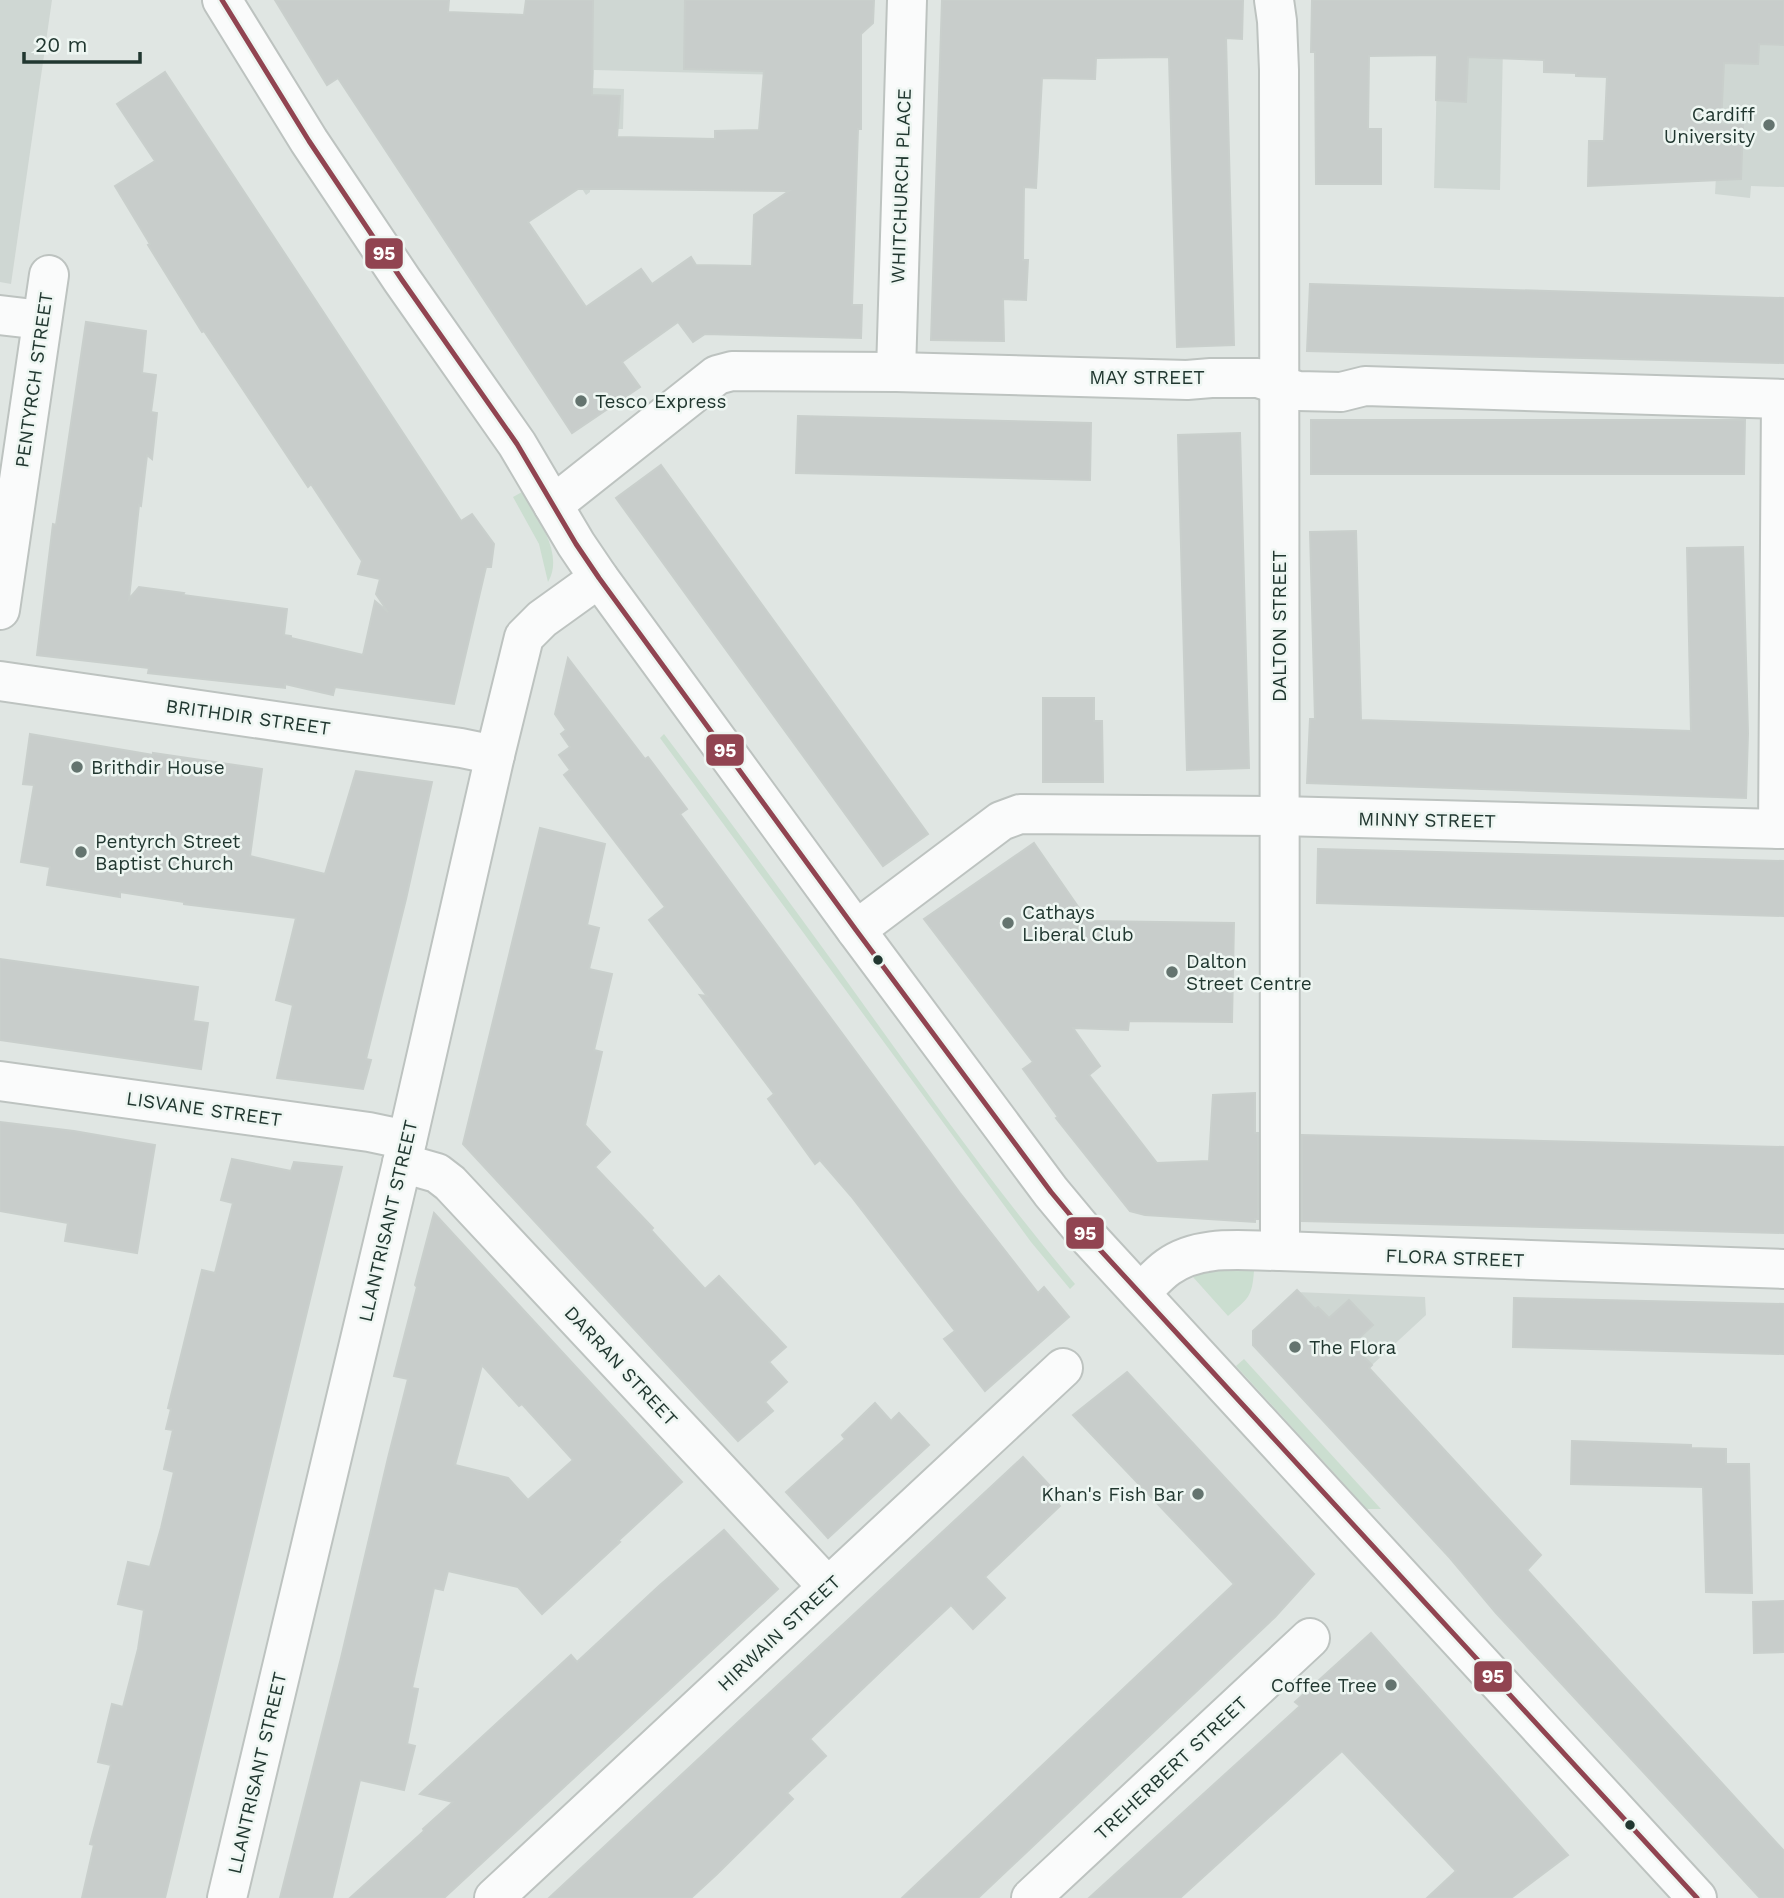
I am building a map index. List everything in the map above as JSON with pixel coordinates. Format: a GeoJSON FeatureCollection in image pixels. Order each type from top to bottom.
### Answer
{"type":"FeatureCollection","features":[{"type":"Feature","properties":{"kind":"street"},"geometry":{"type":"LineString","coordinates":[[222,0],[322,161],[517,444],[599,578],[1051,1192],[1091,1240],[1697,1898]]}},
{"type":"Feature","properties":{"kind":"street","name":"WHITCHURCH PLACE"},"geometry":{"type":"LineString","coordinates":[[895,372],[907,0]]}},
{"type":"Feature","properties":{"kind":"street","name":"DALTON STREET"},"geometry":{"type":"LineString","coordinates":[[1274,0],[1279,69],[1280,1251]]}},
{"type":"Feature","properties":{"kind":"street","name":"PENTYRCH STREET"},"geometry":{"type":"LineString","coordinates":[[0,610],[49,275]]}},
{"type":"Feature","properties":{"kind":"street"},"geometry":{"type":"LineString","coordinates":[[0,315],[42,320]]}},
{"type":"Feature","properties":{"kind":"street","name":"MAY STREET"},"geometry":{"type":"LineString","coordinates":[[553,505],[717,375],[732,371],[895,372],[1187,380],[1258,378],[1298,391],[1341,392],[1365,386],[1782,399]]}},
{"type":"Feature","properties":{"kind":"street"},"geometry":{"type":"LineString","coordinates":[[1781,829],[1782,399]]}},
{"type":"Feature","properties":{"kind":"street","name":"LLANTRISANT STREET"},"geometry":{"type":"LineString","coordinates":[[227,1898],[405,1152],[524,637],[542,619],[599,578]]}},
{"type":"Feature","properties":{"kind":"street","name":"BRITHDIR STREET"},"geometry":{"type":"LineString","coordinates":[[0,681],[495,755]]}},
{"type":"Feature","properties":{"kind":"street","name":"MINNY STREET"},"geometry":{"type":"LineString","coordinates":[[856,930],[1001,821],[1020,814],[1279,816],[1781,829]]}},
{"type":"Feature","properties":{"kind":"street","name":"LISVANE STREET"},"geometry":{"type":"LineString","coordinates":[[0,1081],[369,1132],[405,1152]]}},
{"type":"Feature","properties":{"kind":"street","name":"DARRAN STREET"},"geometry":{"type":"LineString","coordinates":[[405,1152],[450,1183],[828,1587]]}},
{"type":"Feature","properties":{"kind":"street","name":"FLORA STREET"},"geometry":{"type":"LineString","coordinates":[[1140,1293],[1169,1266],[1213,1251],[1280,1251],[1784,1269]]}},
{"type":"Feature","properties":{"kind":"street","name":"HIRWAIN STREET"},"geometry":{"type":"LineString","coordinates":[[494,1898],[1063,1368]]}},
{"type":"Feature","properties":{"kind":"street","name":"TREHERBERT STREET"},"geometry":{"type":"LineString","coordinates":[[1031,1898],[1310,1638]]}},
{"type":"Feature","properties":{"kind":"shaded area"},"geometry":{"type":"Polygon","coordinates":[[[0,0],[52,0],[11,284],[0,282],[0,0]]]}},
{"type":"Feature","properties":{"kind":"shaded area"},"geometry":{"type":"Polygon","coordinates":[[[526,0],[874,0],[873,23],[861,34],[861,77],[594,70],[593,88],[624,89],[623,129],[592,129],[590,192],[586,195],[514,82],[526,0]]]}},
{"type":"Feature","properties":{"kind":"shaded area"},"geometry":{"type":"Polygon","coordinates":[[[1439,0],[1504,0],[1500,190],[1434,188],[1439,0]]]}},
{"type":"Feature","properties":{"kind":"shaded area"},"geometry":{"type":"Polygon","coordinates":[[[1726,0],[1784,0],[1784,187],[1751,186],[1750,198],[1715,194],[1726,0]]]}},
{"type":"Feature","properties":{"kind":"shaded area"},"geometry":{"type":"Polygon","coordinates":[[[1295,1292],[1425,1297],[1426,1315],[1318,1415],[1253,1345],[1253,1331],[1295,1292]]]}},
{"type":"Feature","properties":{"kind":"green space"},"geometry":{"type":"Polygon","coordinates":[[[522,492],[551,547],[552,571],[548,582],[539,544],[513,497],[522,492]]]}},
{"type":"Feature","properties":{"kind":"green space"},"geometry":{"type":"Polygon","coordinates":[[[664,734],[954,1129],[1075,1284],[1070,1289],[1031,1242],[660,738],[664,734]]]}},
{"type":"Feature","properties":{"kind":"green space"},"geometry":{"type":"Polygon","coordinates":[[[1221,1270],[1254,1271],[1248,1297],[1228,1316],[1193,1277],[1221,1270]]]}},
{"type":"Feature","properties":{"kind":"green space"},"geometry":{"type":"Polygon","coordinates":[[[1244,1359],[1381,1509],[1367,1509],[1236,1366],[1244,1359]]]}},
{"type":"Feature","properties":{"kind":"building"},"geometry":{"type":"Polygon","coordinates":[[[275,0],[449,0],[448,12],[524,15],[526,0],[593,0],[592,95],[620,96],[617,137],[715,139],[715,131],[759,130],[764,71],[684,69],[685,0],[874,0],[873,23],[861,34],[861,129],[858,129],[852,305],[862,305],[861,338],[705,334],[693,342],[678,322],[622,362],[640,387],[572,433],[338,78],[327,85],[275,0]],[[578,189],[528,222],[586,307],[641,269],[652,284],[691,257],[696,265],[752,266],[754,215],[789,191],[578,189]]]}},
{"type":"Feature","properties":{"kind":"building"},"geometry":{"type":"Polygon","coordinates":[[[942,0],[1243,0],[1242,39],[1226,38],[1234,345],[1177,347],[1169,57],[1096,58],[1095,79],[1042,78],[1036,188],[1024,187],[1023,260],[1028,260],[1026,300],[1003,299],[1004,341],[931,340],[942,0]]]}},
{"type":"Feature","properties":{"kind":"building"},"geometry":{"type":"Polygon","coordinates":[[[1312,0],[1784,0],[1784,45],[1759,44],[1758,64],[1724,63],[1721,124],[1743,125],[1741,179],[1588,186],[1589,141],[1604,141],[1607,77],[1544,72],[1544,60],[1468,57],[1466,102],[1436,100],[1437,55],[1369,56],[1368,129],[1381,129],[1381,184],[1316,184],[1315,52],[1311,52],[1312,0]]]}},
{"type":"Feature","properties":{"kind":"building"},"geometry":{"type":"Polygon","coordinates":[[[165,72],[461,521],[472,514],[494,544],[491,567],[486,567],[454,704],[335,687],[333,695],[285,684],[285,688],[148,673],[149,668],[37,655],[53,524],[56,525],[86,322],[146,331],[142,373],[156,375],[151,412],[157,413],[152,459],[147,455],[129,599],[139,587],[287,609],[284,635],[363,655],[375,601],[388,612],[376,594],[380,579],[358,574],[362,561],[311,484],[308,487],[204,331],[202,332],[115,186],[155,161],[117,104],[165,72]]]}},
{"type":"Feature","properties":{"kind":"building"},"geometry":{"type":"Polygon","coordinates":[[[1310,284],[1784,298],[1784,363],[1307,351],[1310,284]]]}},
{"type":"Feature","properties":{"kind":"building"},"geometry":{"type":"Polygon","coordinates":[[[798,416],[1091,423],[1090,480],[796,473],[798,416]]]}},
{"type":"Feature","properties":{"kind":"building"},"geometry":{"type":"Polygon","coordinates":[[[1311,420],[1745,420],[1744,474],[1311,474],[1311,420]]]}},
{"type":"Feature","properties":{"kind":"building"},"geometry":{"type":"Polygon","coordinates":[[[1240,433],[1249,768],[1187,770],[1178,435],[1240,433]]]}},
{"type":"Feature","properties":{"kind":"building"},"geometry":{"type":"Polygon","coordinates":[[[661,465],[928,834],[883,866],[616,498],[661,465]]]}},
{"type":"Feature","properties":{"kind":"building"},"geometry":{"type":"Polygon","coordinates":[[[1356,531],[1361,720],[1691,731],[1687,548],[1743,547],[1748,733],[1746,798],[1307,783],[1310,719],[1315,719],[1310,532],[1356,531]]]}},
{"type":"Feature","properties":{"kind":"building"},"geometry":{"type":"Polygon","coordinates":[[[568,658],[687,809],[680,814],[960,1193],[1038,1293],[1044,1287],[1069,1317],[985,1391],[944,1339],[955,1331],[851,1196],[820,1160],[815,1164],[768,1099],[774,1094],[700,995],[707,996],[649,920],[665,907],[564,775],[570,770],[559,755],[570,747],[561,734],[566,730],[555,714],[568,658]]]}},
{"type":"Feature","properties":{"kind":"building"},"geometry":{"type":"Polygon","coordinates":[[[1043,698],[1094,698],[1094,721],[1102,721],[1103,782],[1043,782],[1043,698]]]}},
{"type":"Feature","properties":{"kind":"building"},"geometry":{"type":"Polygon","coordinates":[[[30,734],[153,755],[262,769],[250,856],[325,874],[356,771],[432,782],[366,1059],[371,1060],[363,1089],[277,1078],[293,1005],[276,1000],[296,918],[184,904],[120,892],[120,897],[47,885],[50,867],[21,862],[34,785],[23,784],[30,734]]]}},
{"type":"Feature","properties":{"kind":"building"},"geometry":{"type":"Polygon","coordinates":[[[540,828],[605,844],[587,925],[599,928],[589,969],[612,974],[594,1050],[602,1052],[585,1125],[610,1152],[595,1167],[653,1228],[651,1230],[705,1289],[719,1276],[786,1347],[769,1362],[787,1382],[765,1402],[773,1411],[738,1441],[463,1144],[540,828]]]}},
{"type":"Feature","properties":{"kind":"building"},"geometry":{"type":"Polygon","coordinates":[[[1034,843],[1088,921],[1234,923],[1232,1022],[1129,1021],[1128,1030],[1073,1028],[1100,1066],[1089,1075],[1157,1163],[1209,1161],[1213,1095],[1255,1093],[1258,1219],[1255,1219],[1255,1222],[1145,1215],[1130,1211],[1056,1118],[1058,1117],[1023,1069],[1033,1062],[924,919],[1034,843]]]}},
{"type":"Feature","properties":{"kind":"building"},"geometry":{"type":"Polygon","coordinates":[[[1318,849],[1784,861],[1784,916],[1317,903],[1318,849]]]}},
{"type":"Feature","properties":{"kind":"building"},"geometry":{"type":"Polygon","coordinates":[[[0,959],[198,987],[193,1021],[208,1023],[201,1069],[0,1040],[0,959]]]}},
{"type":"Feature","properties":{"kind":"building"},"geometry":{"type":"Polygon","coordinates":[[[0,1122],[155,1145],[137,1253],[65,1241],[68,1223],[0,1211],[0,1122]]]}},
{"type":"Feature","properties":{"kind":"building"},"geometry":{"type":"Polygon","coordinates":[[[1302,1135],[1784,1147],[1784,1233],[1302,1221],[1302,1135]]]}},
{"type":"Feature","properties":{"kind":"building"},"geometry":{"type":"Polygon","coordinates":[[[232,1159],[291,1171],[294,1162],[342,1167],[165,1898],[82,1898],[94,1845],[90,1844],[111,1765],[98,1762],[112,1704],[123,1707],[138,1649],[144,1610],[118,1604],[128,1562],[150,1567],[161,1528],[174,1472],[164,1469],[173,1430],[166,1429],[171,1409],[168,1408],[202,1270],[215,1273],[233,1203],[221,1200],[232,1159]]]}},
{"type":"Feature","properties":{"kind":"building"},"geometry":{"type":"Polygon","coordinates":[[[434,1213],[682,1482],[542,1614],[518,1587],[448,1571],[443,1590],[434,1588],[412,1688],[418,1689],[407,1744],[415,1746],[404,1790],[360,1780],[332,1898],[280,1898],[408,1379],[394,1376],[417,1287],[415,1285],[434,1213]],[[482,1365],[455,1465],[508,1478],[528,1500],[573,1460],[522,1404],[519,1406],[482,1365]]]}},
{"type":"Feature","properties":{"kind":"building"},"geometry":{"type":"Polygon","coordinates":[[[1297,1290],[1315,1309],[1318,1307],[1329,1318],[1349,1300],[1373,1325],[1358,1339],[1361,1342],[1356,1348],[1372,1365],[1369,1368],[1541,1555],[1527,1570],[1784,1851],[1784,1898],[1760,1898],[1253,1345],[1253,1331],[1297,1290]]]}},
{"type":"Feature","properties":{"kind":"building"},"geometry":{"type":"Polygon","coordinates":[[[1514,1298],[1784,1304],[1784,1354],[1513,1347],[1514,1298]]]}},
{"type":"Feature","properties":{"kind":"building"},"geometry":{"type":"Polygon","coordinates":[[[1127,1372],[1314,1574],[1275,1617],[978,1898],[902,1898],[1234,1584],[1073,1415],[1127,1372]]]}},
{"type":"Feature","properties":{"kind":"building"},"geometry":{"type":"Polygon","coordinates":[[[875,1403],[891,1421],[899,1413],[929,1445],[828,1538],[786,1492],[845,1439],[842,1435],[875,1403]]]}},
{"type":"Feature","properties":{"kind":"building"},"geometry":{"type":"Polygon","coordinates":[[[1572,1441],[1691,1445],[1691,1448],[1726,1449],[1726,1464],[1749,1464],[1752,1593],[1706,1592],[1703,1487],[1571,1484],[1572,1441]]]}},
{"type":"Feature","properties":{"kind":"building"},"geometry":{"type":"Polygon","coordinates":[[[1023,1457],[1052,1488],[1048,1492],[1060,1506],[985,1577],[1005,1598],[973,1629],[951,1605],[810,1739],[826,1756],[787,1793],[793,1799],[717,1874],[691,1898],[549,1898],[1023,1457]]]}},
{"type":"Feature","properties":{"kind":"building"},"geometry":{"type":"Polygon","coordinates":[[[724,1530],[778,1589],[444,1898],[350,1898],[453,1802],[420,1794],[571,1655],[577,1662],[724,1530]]]}},
{"type":"Feature","properties":{"kind":"building"},"geometry":{"type":"Polygon","coordinates":[[[1784,1601],[1784,1652],[1754,1653],[1753,1602],[1784,1601]]]}},
{"type":"Feature","properties":{"kind":"building"},"geometry":{"type":"Polygon","coordinates":[[[1371,1633],[1568,1855],[1511,1898],[1427,1898],[1456,1871],[1342,1751],[1180,1898],[1089,1898],[1300,1706],[1295,1702],[1371,1633]]]}},
{"type":"Feature","properties":{"kind":"transit line","name":"95"},"geometry":{"type":"LineString","coordinates":[[222,0],[309,141],[517,444],[599,578],[1051,1192],[1091,1240],[1697,1898]]}},
{"type":"Feature","properties":{"kind":"place","name":"Cardiff University"},"geometry":{"type":"Point","coordinates":[1769,125]}},
{"type":"Feature","properties":{"kind":"place","name":"Tesco Express"},"geometry":{"type":"Point","coordinates":[581,401]}},
{"type":"Feature","properties":{"kind":"place","name":"Brithdir House"},"geometry":{"type":"Point","coordinates":[77,767]}},
{"type":"Feature","properties":{"kind":"place","name":"Pentyrch Street Baptist Church"},"geometry":{"type":"Point","coordinates":[81,852]}},
{"type":"Feature","properties":{"kind":"place","name":"Cathays Liberal Club"},"geometry":{"type":"Point","coordinates":[1008,923]}},
{"type":"Feature","properties":{"kind":"place","name":"Dalton Street Centre"},"geometry":{"type":"Point","coordinates":[1172,972]}},
{"type":"Feature","properties":{"kind":"place","name":"The Flora"},"geometry":{"type":"Point","coordinates":[1295,1347]}},
{"type":"Feature","properties":{"kind":"place","name":"Khan's Fish Bar"},"geometry":{"type":"Point","coordinates":[1198,1494]}},
{"type":"Feature","properties":{"kind":"place","name":"Coffee Tree"},"geometry":{"type":"Point","coordinates":[1391,1685]}}]}
